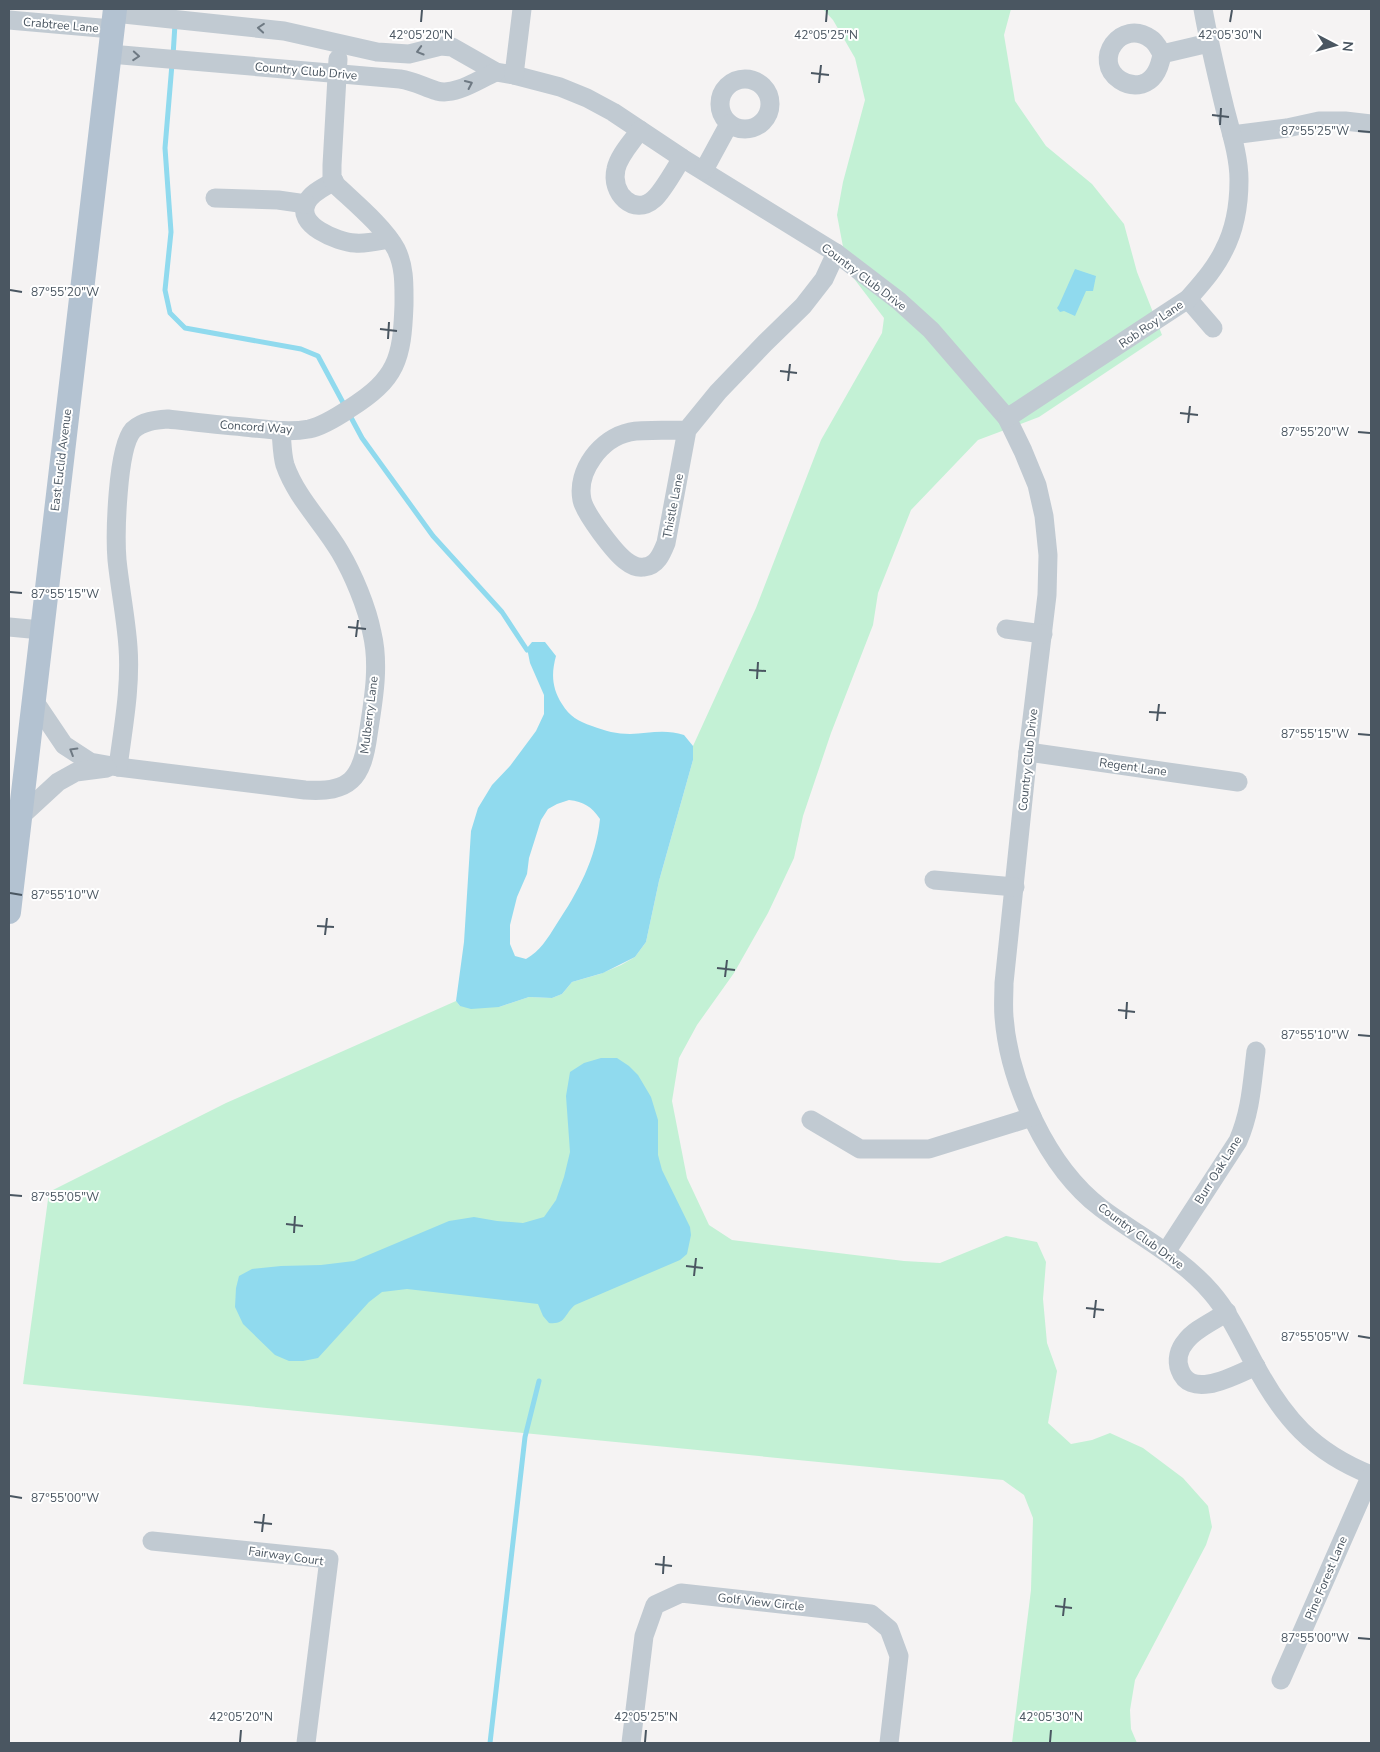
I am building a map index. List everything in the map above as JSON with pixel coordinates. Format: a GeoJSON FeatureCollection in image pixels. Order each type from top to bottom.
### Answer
{"type":"FeatureCollection","features":[{"type":"Feature","properties":{"kind":"main road","name":"East Euclid Avenue"},"geometry":{"type":"LineString","coordinates":[[9,912],[114,17]]}},
{"type":"Feature","properties":{"kind":"street"},"geometry":{"type":"LineString","coordinates":[[505,74],[522,9]]}},
{"type":"Feature","properties":{"kind":"street","name":"Rob Roy Lane"},"geometry":{"type":"LineString","coordinates":[[1007,418],[1188,299],[1210,273],[1224,250],[1233,227],[1238,203],[1239,178],[1232,135],[1209,43],[1203,9]]}},
{"type":"Feature","properties":{"kind":"street","name":"Country Club Drive"},"geometry":{"type":"LineString","coordinates":[[114,17],[164,19],[284,31],[317,37],[359,49],[386,53],[409,54],[441,46],[452,47],[505,74],[560,87],[587,98],[836,253],[899,301],[931,330],[1007,418],[1023,450],[1037,485],[1044,516],[1048,555],[1047,595],[1043,634],[1028,752],[1004,983],[1004,1017],[1016,1076],[1032,1117],[1054,1157],[1073,1181],[1099,1206],[1166,1252],[1195,1276],[1227,1312],[1276,1401],[1292,1422],[1308,1438],[1349,1466],[1371,1475]]}},
{"type":"Feature","properties":{"kind":"street","name":"Crabtree Lane"},"geometry":{"type":"LineString","coordinates":[[9,20],[114,17]]}},
{"type":"Feature","properties":{"kind":"street"},"geometry":{"type":"LineString","coordinates":[[1162,54],[1209,43]]}},
{"type":"Feature","properties":{"kind":"street","name":"Country Club Drive"},"geometry":{"type":"LineString","coordinates":[[110,54],[338,66],[413,81],[438,91],[447,92],[505,74]]}},
{"type":"Feature","properties":{"kind":"street"},"geometry":{"type":"LineString","coordinates":[[338,66],[332,165],[334,181],[318,191],[306,204],[305,214],[309,224],[324,234],[352,243],[367,243],[389,238]]}},
{"type":"Feature","properties":{"kind":"street"},"geometry":{"type":"LineString","coordinates":[[1232,135],[1287,128],[1319,121],[1371,124]]}},
{"type":"Feature","properties":{"kind":"street"},"geometry":{"type":"LineString","coordinates":[[704,170],[729,124]]}},
{"type":"Feature","properties":{"kind":"street"},"geometry":{"type":"LineString","coordinates":[[640,130],[619,160],[616,170],[617,191],[623,199],[638,204],[647,203],[654,198],[682,158]]}},
{"type":"Feature","properties":{"kind":"street","name":"Concord Way"},"geometry":{"type":"LineString","coordinates":[[118,767],[126,702],[128,647],[117,558],[117,526],[121,465],[128,438],[134,430],[143,424],[161,420],[281,431],[310,429],[337,417],[378,389],[388,377],[399,352],[403,333],[404,284],[402,264],[389,238],[336,186],[334,181]]}},
{"type":"Feature","properties":{"kind":"street"},"geometry":{"type":"LineString","coordinates":[[215,198],[278,200],[306,204]]}},
{"type":"Feature","properties":{"kind":"street","name":"Thistle Lane"},"geometry":{"type":"LineString","coordinates":[[687,430],[630,432],[614,438],[599,449],[582,477],[582,502],[589,516],[620,556],[635,566],[644,567],[653,564],[660,557],[666,543],[687,430],[718,392],[764,343],[803,306],[824,279],[836,253]]}},
{"type":"Feature","properties":{"kind":"street"},"geometry":{"type":"LineString","coordinates":[[1188,299],[1212,328]]}},
{"type":"Feature","properties":{"kind":"street","name":"Mulberry Lane"},"geometry":{"type":"LineString","coordinates":[[33,699],[64,745],[90,762],[322,791],[334,790],[345,785],[362,766],[366,753],[374,696],[373,634],[364,605],[340,552],[292,481],[284,463],[281,431]]}},
{"type":"Feature","properties":{"kind":"street"},"geometry":{"type":"LineString","coordinates":[[9,627],[41,630]]}},
{"type":"Feature","properties":{"kind":"street"},"geometry":{"type":"LineString","coordinates":[[1006,629],[1043,634]]}},
{"type":"Feature","properties":{"kind":"street","name":"Regent Lane"},"geometry":{"type":"LineString","coordinates":[[1028,752],[1238,782]]}},
{"type":"Feature","properties":{"kind":"street","name":"Mulberry Lane"},"geometry":{"type":"LineString","coordinates":[[20,817],[58,782],[76,772],[118,767]]}},
{"type":"Feature","properties":{"kind":"street"},"geometry":{"type":"LineString","coordinates":[[934,880],[1015,887]]}},
{"type":"Feature","properties":{"kind":"street","name":"Burr Oak Lane"},"geometry":{"type":"LineString","coordinates":[[1166,1252],[1240,1135],[1246,1122],[1256,1051]]}},
{"type":"Feature","properties":{"kind":"street"},"geometry":{"type":"LineString","coordinates":[[811,1120],[860,1149],[929,1149],[1032,1117]]}},
{"type":"Feature","properties":{"kind":"street"},"geometry":{"type":"LineString","coordinates":[[1227,1312],[1186,1340],[1179,1352],[1178,1364],[1182,1374],[1198,1384],[1210,1384],[1256,1366]]}},
{"type":"Feature","properties":{"kind":"street","name":"Pine Forest Lane"},"geometry":{"type":"LineString","coordinates":[[1281,1680],[1371,1475]]}},
{"type":"Feature","properties":{"kind":"street","name":"Fairway Court"},"geometry":{"type":"LineString","coordinates":[[152,1541],[329,1560],[306,1743]]}},
{"type":"Feature","properties":{"kind":"street","name":"Golf View Circle"},"geometry":{"type":"LineString","coordinates":[[631,1743],[644,1636],[655,1605],[681,1593],[871,1614],[889,1629],[899,1656],[889,1743]]}},
{"type":"Feature","properties":{"kind":"green space"},"geometry":{"type":"Polygon","coordinates":[[[823,9],[1011,9],[1004,35],[1015,101],[1046,146],[1092,184],[1124,224],[1137,272],[1162,335],[1039,417],[978,440],[911,510],[878,593],[873,625],[831,733],[803,816],[794,858],[768,913],[734,973],[697,1025],[679,1058],[672,1101],[687,1178],[709,1225],[732,1240],[904,1261],[940,1263],[1006,1236],[1037,1242],[1046,1262],[1043,1299],[1047,1343],[1057,1371],[1048,1423],[1071,1444],[1092,1440],[1110,1433],[1143,1448],[1183,1478],[1208,1506],[1212,1527],[1206,1545],[1135,1680],[1130,1710],[1131,1729],[1137,1743],[1012,1743],[1031,1590],[1033,1518],[1024,1495],[1003,1480],[23,1384],[49,1192],[226,1103],[456,1001],[460,1006],[499,1007],[529,997],[552,998],[562,994],[572,982],[600,974],[635,957],[646,942],[659,881],[693,760],[693,746],[756,608],[821,440],[882,333],[884,318],[852,276],[844,252],[837,215],[843,182],[865,100],[855,58],[833,20],[823,9]]]}},
{"type":"Feature","properties":{"kind":"water"},"geometry":{"type":"Polygon","coordinates":[[[1075,269],[1096,276],[1093,291],[1086,291],[1075,316],[1064,311],[1060,312],[1057,308],[1075,269]]]}},
{"type":"Feature","properties":{"kind":"water"},"geometry":{"type":"Polygon","coordinates":[[[532,642],[545,642],[556,656],[553,669],[554,687],[562,704],[575,718],[597,728],[616,733],[664,732],[684,735],[693,746],[693,760],[659,881],[646,942],[635,957],[603,973],[572,982],[562,994],[552,998],[529,997],[499,1007],[471,1009],[460,1006],[456,1001],[464,942],[471,831],[478,808],[492,785],[510,766],[536,731],[544,714],[544,695],[530,663],[527,648],[532,642]],[[569,800],[548,809],[541,820],[529,858],[527,874],[517,897],[510,925],[510,944],[515,956],[526,959],[543,944],[572,900],[585,875],[595,848],[600,819],[587,805],[569,800]]]}},
{"type":"Feature","properties":{"kind":"water"},"geometry":{"type":"Polygon","coordinates":[[[601,1058],[617,1058],[629,1066],[638,1075],[651,1097],[658,1120],[658,1155],[662,1170],[690,1227],[691,1235],[687,1254],[680,1260],[575,1305],[562,1321],[555,1323],[549,1323],[543,1316],[538,1304],[407,1289],[382,1292],[369,1302],[318,1358],[303,1361],[289,1361],[275,1355],[243,1324],[235,1307],[236,1288],[239,1276],[252,1269],[354,1261],[449,1221],[474,1217],[523,1223],[544,1217],[556,1200],[570,1152],[566,1096],[570,1072],[584,1063],[601,1058]]]}},
{"type":"Feature","properties":{"kind":"waterway"},"geometry":{"type":"LineString","coordinates":[[173,56],[175,24]]}},
{"type":"Feature","properties":{"kind":"waterway"},"geometry":{"type":"LineString","coordinates":[[172,64],[165,148],[171,232],[165,290],[170,313],[185,328],[301,349],[318,356],[362,438],[433,536],[502,612],[527,650]]}},
{"type":"Feature","properties":{"kind":"waterway"},"geometry":{"type":"LineString","coordinates":[[490,1743],[525,1437],[539,1381]]}}]}
